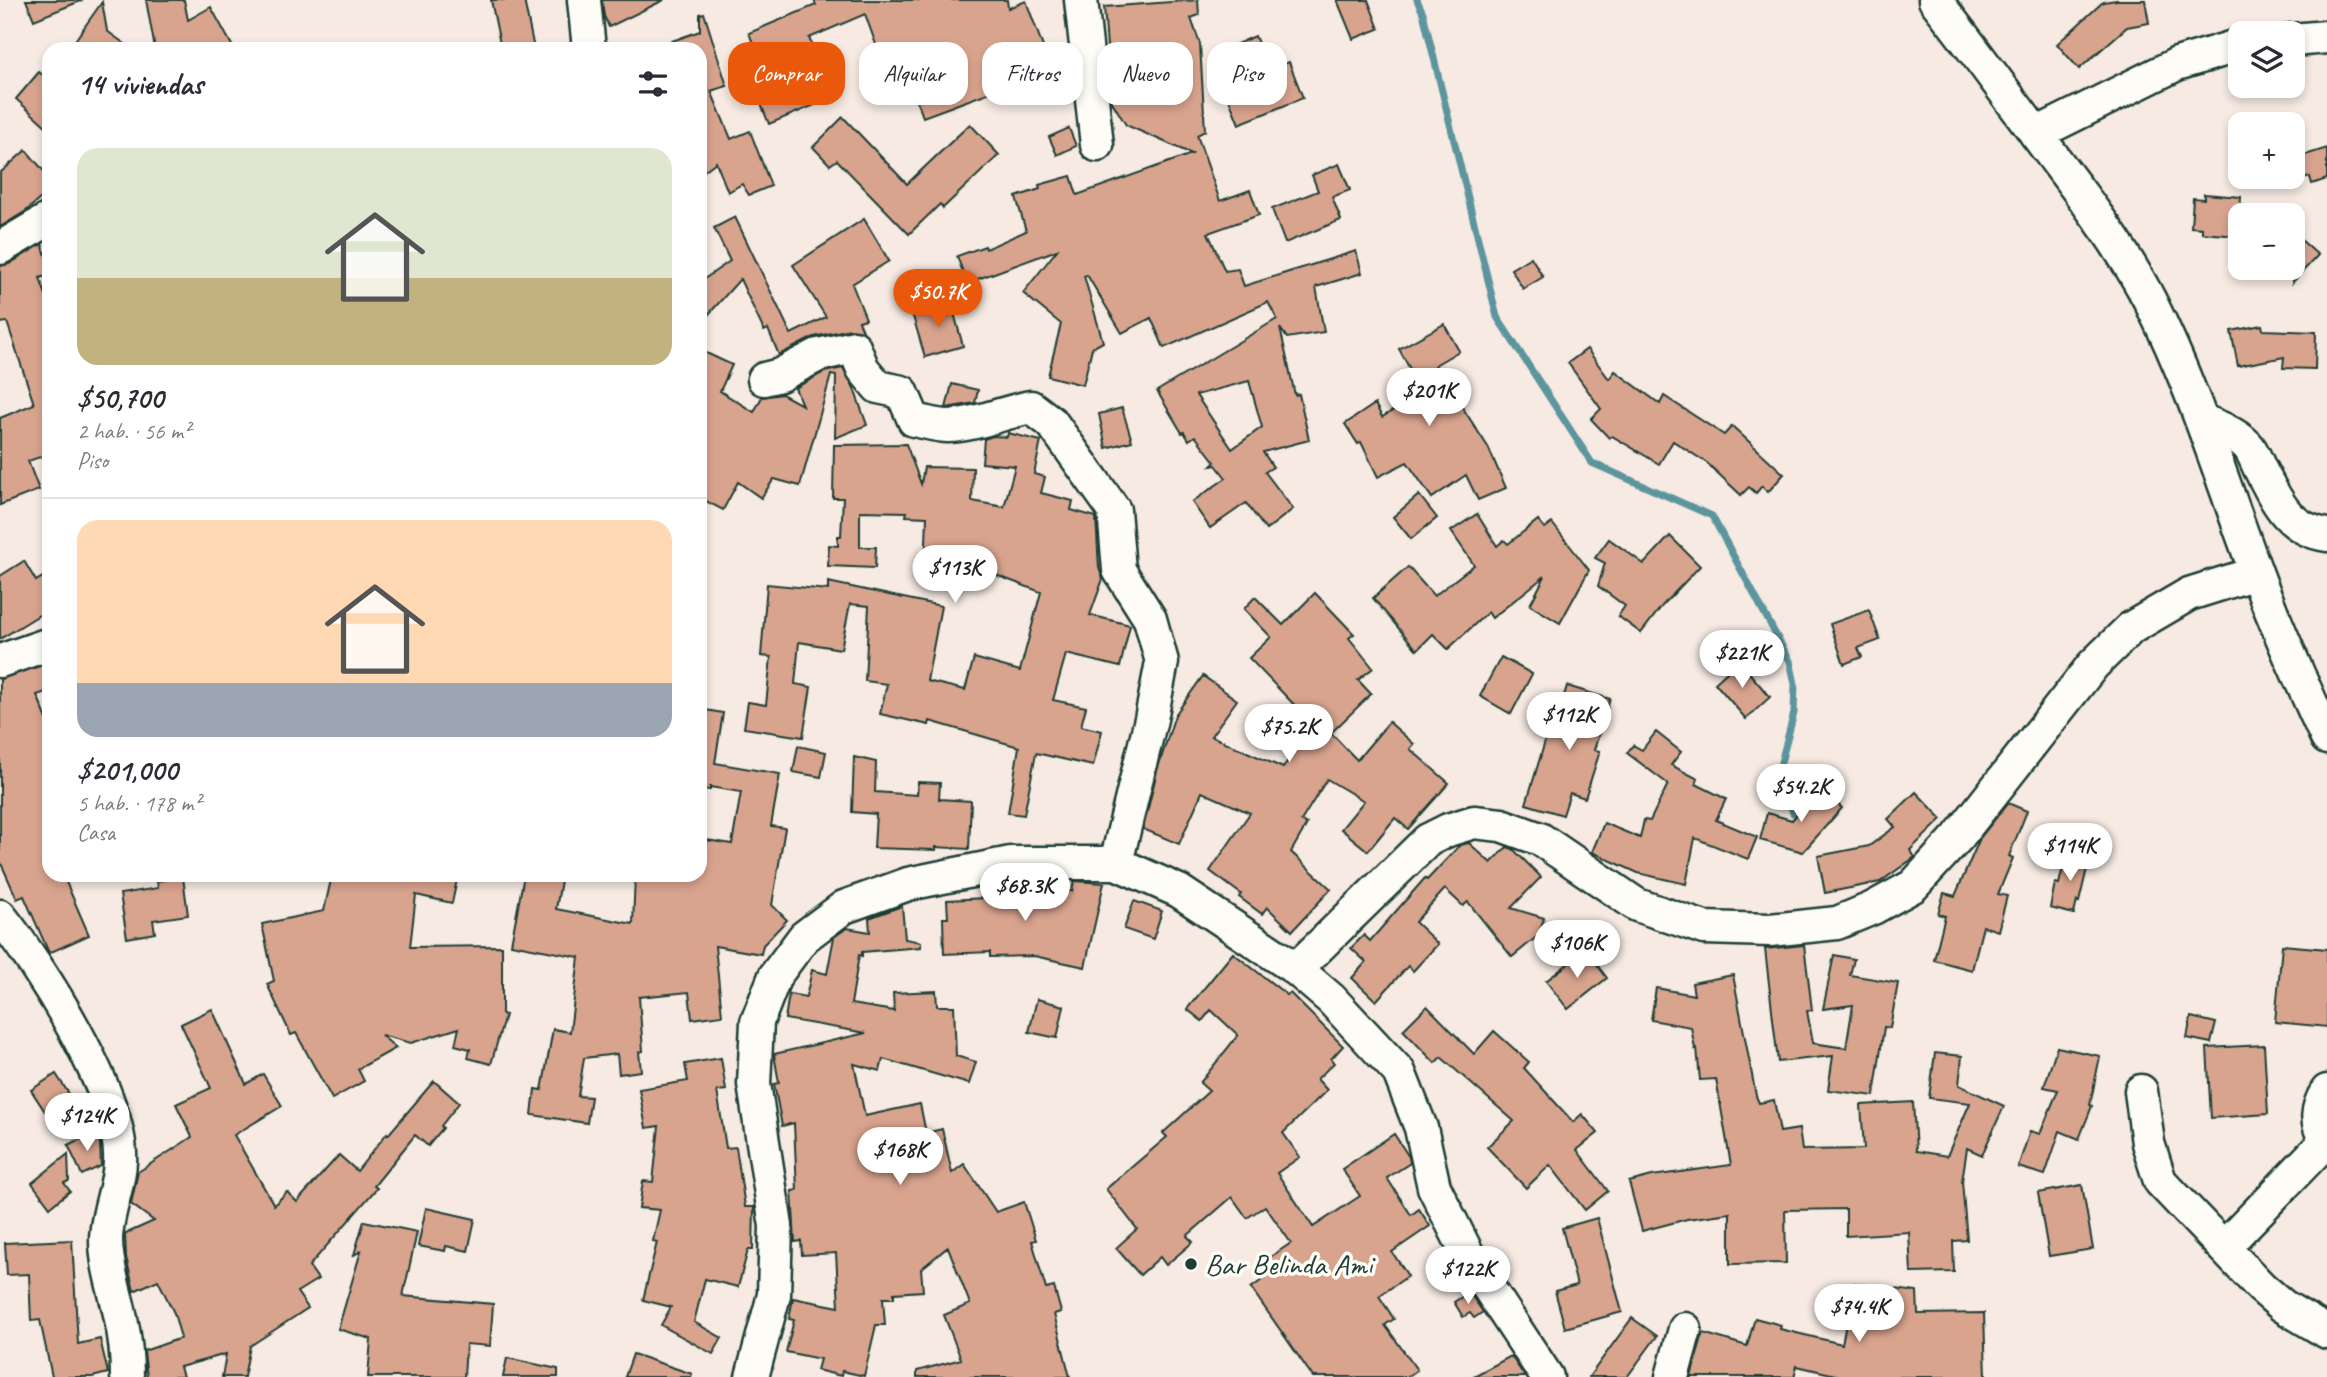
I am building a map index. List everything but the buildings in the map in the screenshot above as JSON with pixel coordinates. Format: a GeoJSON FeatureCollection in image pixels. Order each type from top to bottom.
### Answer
{"type":"FeatureCollection","features":[{"type":"Feature","properties":{"kind":"street"},"geometry":{"type":"LineString","coordinates":[[584,0],[588,42]]}},
{"type":"Feature","properties":{"kind":"street"},"geometry":{"type":"LineString","coordinates":[[1081,0],[1097,145]]}},
{"type":"Feature","properties":{"kind":"street"},"geometry":{"type":"LineString","coordinates":[[1935,0],[2106,226],[2150,301],[2203,421],[2256,573],[2286,649],[2327,738]]}},
{"type":"Feature","properties":{"kind":"street"},"geometry":{"type":"LineString","coordinates":[[2305,39],[2327,37]]}},
{"type":"Feature","properties":{"kind":"street"},"geometry":{"type":"LineString","coordinates":[[2036,134],[2177,64],[2228,49]]}},
{"type":"Feature","properties":{"kind":"street"},"geometry":{"type":"LineString","coordinates":[[0,248],[42,223]]}},
{"type":"Feature","properties":{"kind":"street"},"geometry":{"type":"LineString","coordinates":[[764,379],[780,375],[818,355],[853,347],[863,369],[878,387],[902,392],[915,419],[945,426],[968,424],[1004,412],[1031,407],[1052,423],[1114,510],[1119,570],[1150,620],[1163,662],[1116,863]]}},
{"type":"Feature","properties":{"kind":"street"},"geometry":{"type":"LineString","coordinates":[[2203,421],[2225,430],[2249,447],[2283,513],[2315,534],[2327,536]]}},
{"type":"Feature","properties":{"kind":"street"},"geometry":{"type":"LineString","coordinates":[[1296,970],[1428,840],[1474,822],[1501,825],[1539,839],[1637,905],[1704,928],[1770,930],[1837,923],[1913,886],[1958,837],[2093,665],[2131,628],[2189,594],[2256,573]]}},
{"type":"Feature","properties":{"kind":"street"},"geometry":{"type":"LineString","coordinates":[[0,661],[42,646]]}},
{"type":"Feature","properties":{"kind":"street"},"geometry":{"type":"LineString","coordinates":[[752,1377],[774,1295],[776,1226],[754,1084],[757,1022],[775,976],[804,937],[844,907],[908,884],[1011,863],[1116,863],[1179,891],[1296,970],[1331,999],[1399,1072],[1421,1128],[1434,1187],[1471,1261],[1547,1377]]}},
{"type":"Feature","properties":{"kind":"street"},"geometry":{"type":"LineString","coordinates":[[0,916],[26,952],[87,1054],[116,1128],[120,1162],[106,1240],[121,1320],[127,1377]]}},
{"type":"Feature","properties":{"kind":"street"},"geometry":{"type":"LineString","coordinates":[[2141,1091],[2148,1143],[2160,1181],[2261,1287],[2283,1306],[2327,1332]]}},
{"type":"Feature","properties":{"kind":"street"},"geometry":{"type":"LineString","coordinates":[[2224,1247],[2327,1140],[2317,1118],[2320,1101],[2327,1091]]}},
{"type":"Feature","properties":{"kind":"street"},"geometry":{"type":"LineString","coordinates":[[1672,1377],[1685,1329]]}},
{"type":"Feature","properties":{"kind":"waterway"},"geometry":{"type":"LineString","coordinates":[[1417,0],[1423,13],[1497,317],[1592,463],[1712,516],[1790,661],[1795,684],[1794,713],[1779,770],[1793,813]]}},
{"type":"Feature","properties":{"kind":"place","name":"Bar Belinda Ami"},"geometry":{"type":"Point","coordinates":[1191,1264]}}]}
